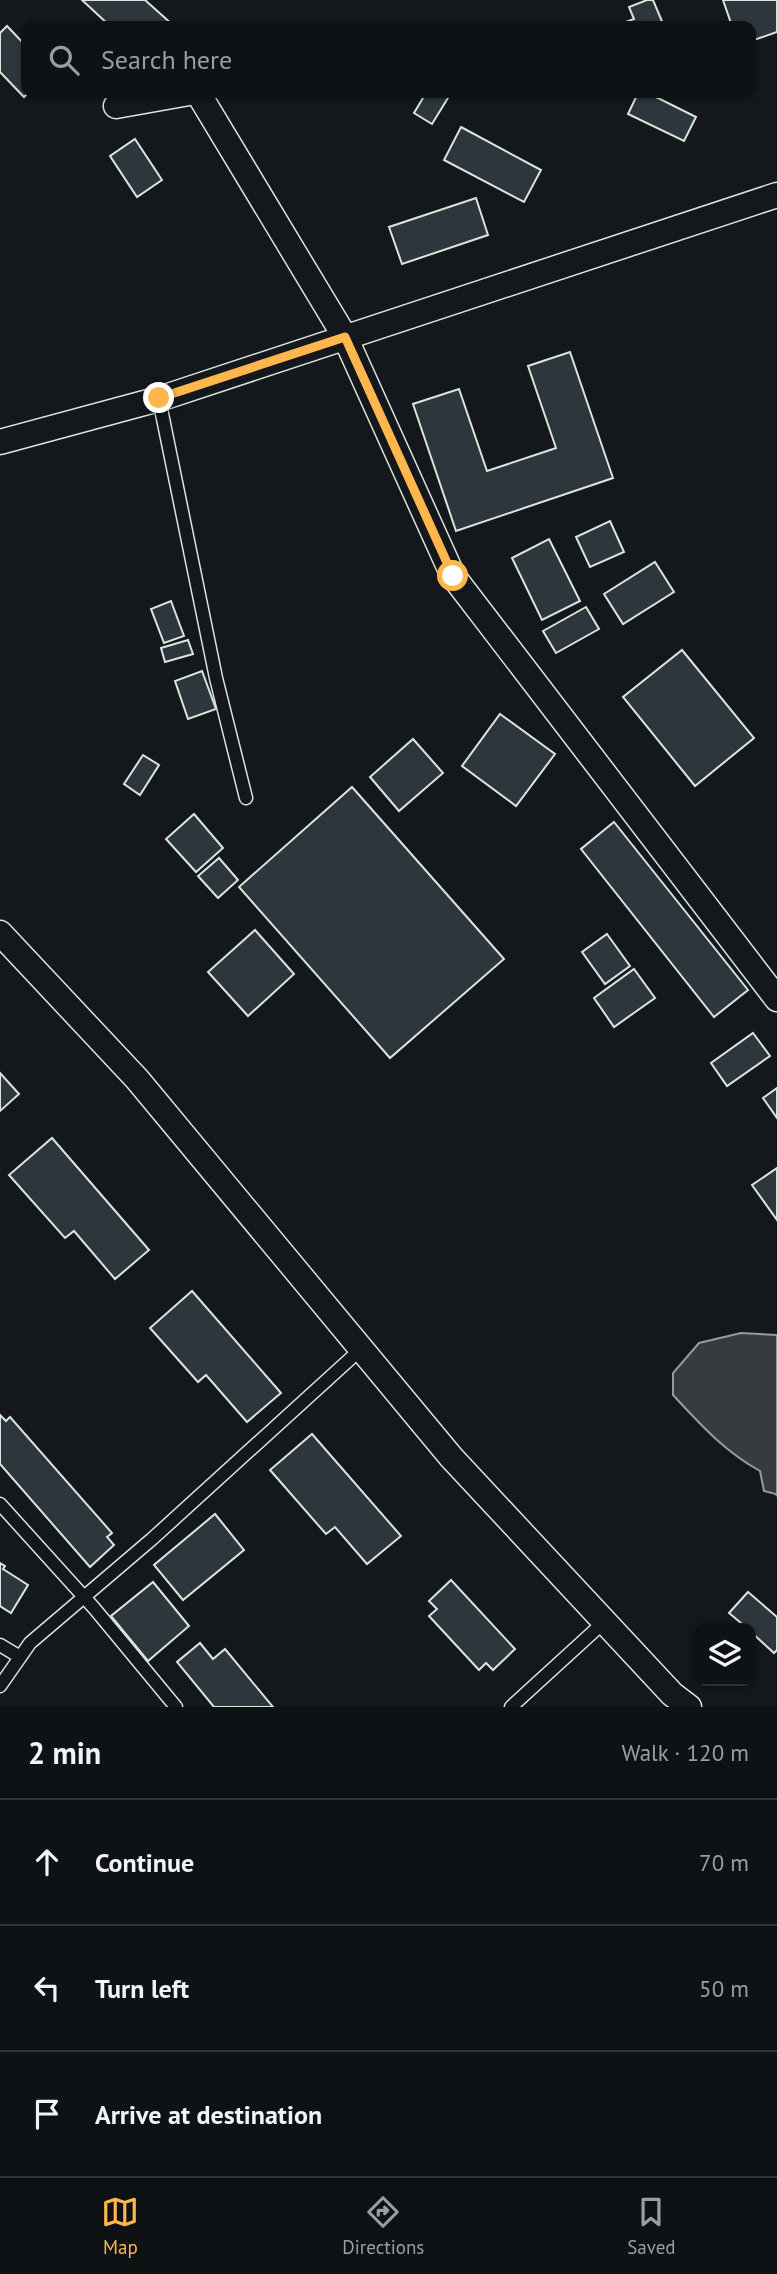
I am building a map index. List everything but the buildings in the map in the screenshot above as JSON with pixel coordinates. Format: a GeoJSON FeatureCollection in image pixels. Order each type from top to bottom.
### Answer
{"type":"FeatureCollection","features":[{"type":"Feature","properties":{"kind":"street"},"geometry":{"type":"LineString","coordinates":[[116,106],[161,98]]}},
{"type":"Feature","properties":{"kind":"street"},"geometry":{"type":"LineString","coordinates":[[201,98],[345,337],[453,576],[777,999]]}},
{"type":"Feature","properties":{"kind":"street"},"geometry":{"type":"LineString","coordinates":[[0,442],[159,398],[777,195]]}},
{"type":"Feature","properties":{"kind":"street"},"geometry":{"type":"LineString","coordinates":[[0,933],[137,1079],[451,1457],[672,1694],[689,1707]]}},
{"type":"Feature","properties":{"kind":"lane"},"geometry":{"type":"LineString","coordinates":[[159,398],[216,678],[246,798]]}},
{"type":"Feature","properties":{"kind":"lane"},"geometry":{"type":"LineString","coordinates":[[0,1686],[30,1643],[152,1539],[361,1349]]}},
{"type":"Feature","properties":{"kind":"lane"},"geometry":{"type":"LineString","coordinates":[[0,1504],[94,1608],[176,1707]]}},
{"type":"Feature","properties":{"kind":"lane"},"geometry":{"type":"LineString","coordinates":[[511,1707],[604,1622]]}},
{"type":"Feature","properties":{"kind":"lane"},"geometry":{"type":"LineString","coordinates":[[0,1646],[20,1657]]}},
{"type":"Feature","properties":{"kind":"shaded area"},"geometry":{"type":"Polygon","coordinates":[[[741,1333],[777,1335],[777,1496],[764,1491],[760,1471],[724,1446],[673,1395],[673,1373],[699,1343],[741,1333]]]}},
{"type":"Feature","properties":{"kind":"route"},"geometry":{"type":"LineString","coordinates":[[159,398],[345,337],[453,576]]}}]}
